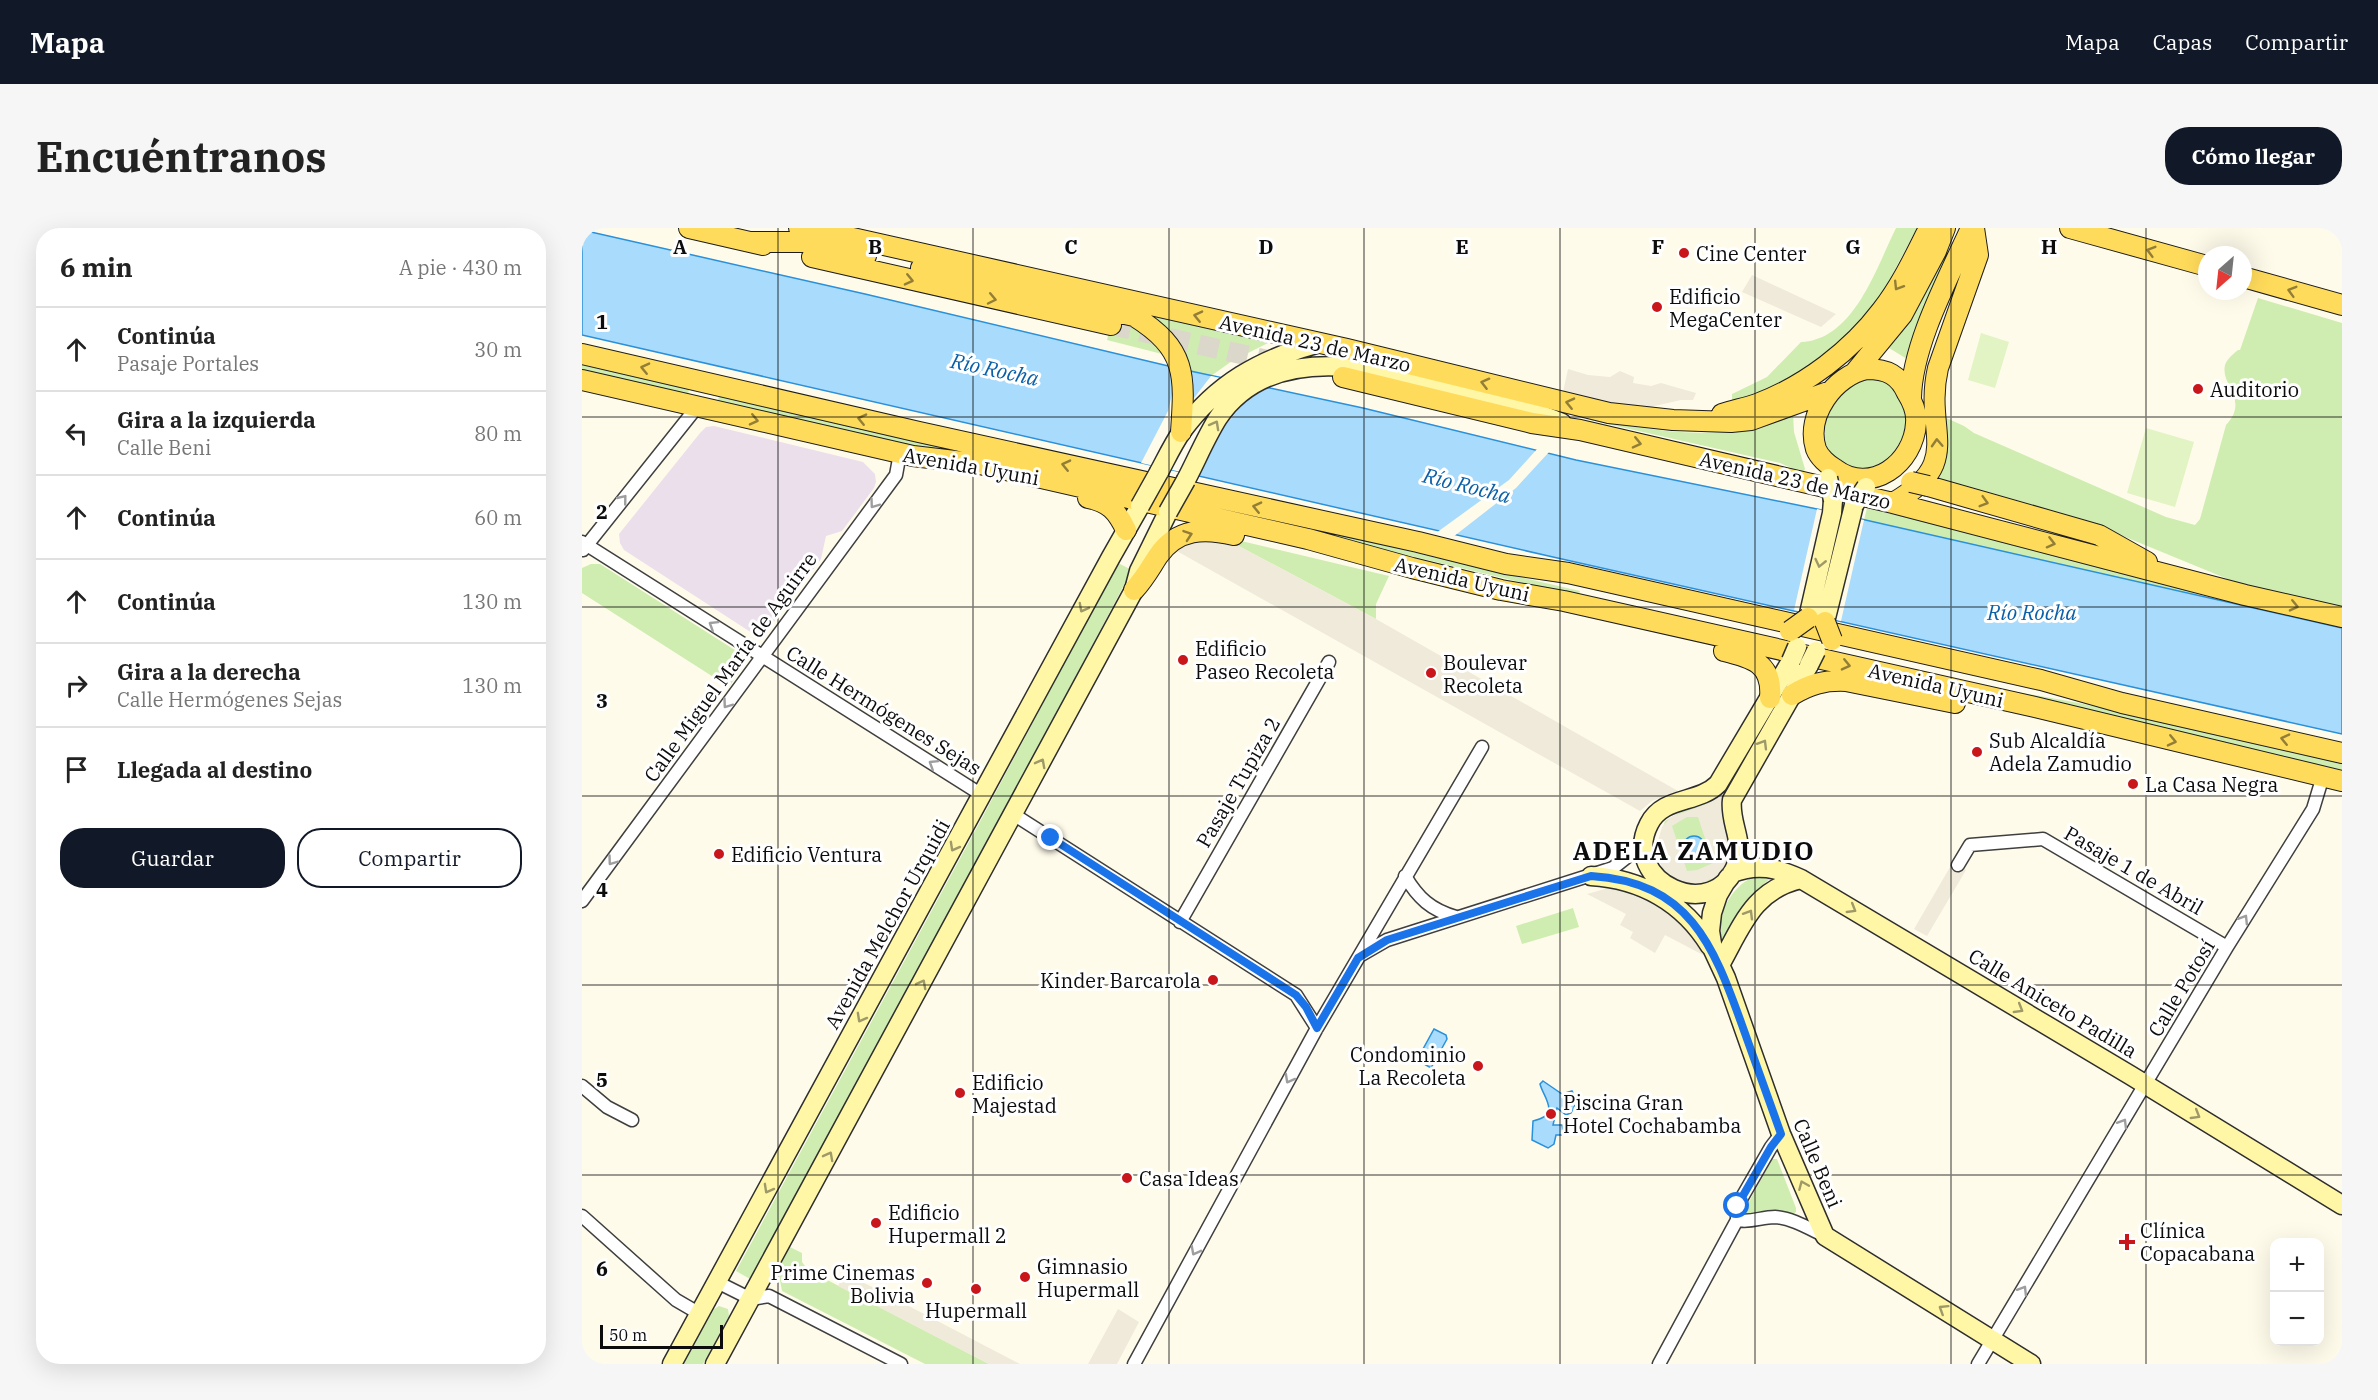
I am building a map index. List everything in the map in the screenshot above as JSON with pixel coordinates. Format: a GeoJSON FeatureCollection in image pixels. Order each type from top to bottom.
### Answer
{"type":"FeatureCollection","features":[{"type":"Feature","properties":{"kind":"main road"},"geometry":{"type":"LineString","coordinates":[[689,228],[1111,325]]}},
{"type":"Feature","properties":{"kind":"main road","name":"Avenida 23 de Marzo"},"geometry":{"type":"LineString","coordinates":[[799,228],[1046,281],[1316,344],[1347,349],[1609,413],[1673,420],[1731,422],[1751,420],[1831,391]]}},
{"type":"Feature","properties":{"kind":"main road"},"geometry":{"type":"LineString","coordinates":[[1842,509],[1816,450],[1815,429],[1820,408],[1831,391],[1856,371],[1902,315],[1936,251],[1945,228]]}},
{"type":"Feature","properties":{"kind":"main road"},"geometry":{"type":"LineString","coordinates":[[1911,400],[1912,379],[1922,343],[1972,228]]}},
{"type":"Feature","properties":{"kind":"main road"},"geometry":{"type":"LineString","coordinates":[[1893,503],[1912,492],[1924,481],[1936,463],[1938,448],[1933,410],[1934,387],[1938,368],[1978,255],[1972,228]]}},
{"type":"Feature","properties":{"kind":"main road"},"geometry":{"type":"LineString","coordinates":[[2070,228],[2198,264]]}},
{"type":"Feature","properties":{"kind":"main road"},"geometry":{"type":"LineString","coordinates":[[1704,420],[1757,404],[1785,390],[1819,370],[1847,348],[1882,311],[1910,266],[1926,234]]}},
{"type":"Feature","properties":{"kind":"main road"},"geometry":{"type":"LineString","coordinates":[[750,242],[805,242],[1134,316],[1157,331],[1174,353],[1184,384],[1181,432]]}},
{"type":"Feature","properties":{"kind":"main road"},"geometry":{"type":"LineString","coordinates":[[2252,280],[2342,305]]}},
{"type":"Feature","properties":{"kind":"main road","name":"Avenida Melchor Urquidi"},"geometry":{"type":"LineString","coordinates":[[672,1364],[1181,432],[1213,395],[1231,380],[1279,355],[1316,344]]}},
{"type":"Feature","properties":{"kind":"main road","name":"Avenida Uyuni"},"geometry":{"type":"LineString","coordinates":[[582,354],[919,432],[1418,542],[1506,564],[1568,573],[1620,584],[2041,680],[2122,703],[2342,753]]}},
{"type":"Feature","properties":{"kind":"main road"},"geometry":{"type":"LineString","coordinates":[[715,1364],[1134,590],[1139,572],[1168,512],[1218,419],[1235,398],[1252,385],[1274,375],[1302,366],[1321,364],[1348,367],[1534,412],[1580,430]]}},
{"type":"Feature","properties":{"kind":"main road"},"geometry":{"type":"LineString","coordinates":[[1810,637],[1770,698],[1726,789],[1739,841],[1739,852],[1730,876],[1721,886],[1703,893],[1690,894],[1664,885],[1652,872],[1644,850],[1644,837],[1649,823],[1658,812],[1681,800],[1726,789],[1792,695],[1810,637],[1842,509],[1873,482],[1895,467],[1907,454],[1914,438],[1917,421],[1902,381],[1892,373],[1880,369],[1856,371]]}},
{"type":"Feature","properties":{"kind":"main road","name":"Avenida 23 de Marzo"},"geometry":{"type":"LineString","coordinates":[[1343,377],[1532,423],[1580,430],[1893,503],[2245,595],[2342,617]]}},
{"type":"Feature","properties":{"kind":"main road","name":"Avenida Uyuni"},"geometry":{"type":"LineString","coordinates":[[582,380],[907,455],[980,464],[1308,539],[1501,590],[2025,705],[2332,778]]}},
{"type":"Feature","properties":{"kind":"main road"},"geometry":{"type":"LineString","coordinates":[[1816,450],[1825,462],[1851,477],[1873,482],[1919,484],[2099,535],[2168,574]]}},
{"type":"Feature","properties":{"kind":"main road"},"geometry":{"type":"LineString","coordinates":[[907,455],[959,470],[1102,501],[1114,510],[1126,530]]}},
{"type":"Feature","properties":{"kind":"main road"},"geometry":{"type":"LineString","coordinates":[[1134,590],[1148,576],[1166,546],[1183,536],[1205,530],[1336,559],[1362,554]]}},
{"type":"Feature","properties":{"kind":"main road"},"geometry":{"type":"LineString","coordinates":[[1506,564],[1567,585],[1755,629],[1782,634],[1798,626],[1810,637],[1832,640],[1840,646],[1865,654],[2039,690],[2122,703]]}},
{"type":"Feature","properties":{"kind":"main road"},"geometry":{"type":"LineString","coordinates":[[1501,590],[1561,612],[1749,657],[1759,664],[1769,677],[1770,698]]}},
{"type":"Feature","properties":{"kind":"main road"},"geometry":{"type":"LineString","coordinates":[[1792,695],[1814,684],[1846,681],[1988,710],[2115,728]]}},
{"type":"Feature","properties":{"kind":"main road","name":"Calle Aniceto Padilla"},"geometry":{"type":"LineString","coordinates":[[1730,876],[1762,866],[1782,870],[1801,879],[2342,1205]]}},
{"type":"Feature","properties":{"kind":"main road"},"geometry":{"type":"LineString","coordinates":[[1591,876],[1633,883],[1666,899],[1693,921],[1716,957],[1761,898],[1785,883],[1801,879]]}},
{"type":"Feature","properties":{"kind":"main road","name":"Calle Beni"},"geometry":{"type":"LineString","coordinates":[[1730,876],[1718,895],[1712,913],[1710,931],[1716,957],[1781,1134],[1825,1236],[2031,1364]]}},
{"type":"Feature","properties":{"kind":"street"},"geometry":{"type":"LineString","coordinates":[[583,546],[697,406]]}},
{"type":"Feature","properties":{"kind":"street","name":"Calle Miguel María de Aguirre"},"geometry":{"type":"LineString","coordinates":[[582,901],[896,475],[907,455]]}},
{"type":"Feature","properties":{"kind":"street","name":"Calle Hermógenes Sejas"},"geometry":{"type":"LineString","coordinates":[[583,546],[982,795]]}},
{"type":"Feature","properties":{"kind":"street","name":"Pasaje Tupiza 2"},"geometry":{"type":"LineString","coordinates":[[1180,922],[1329,662]]}},
{"type":"Feature","properties":{"kind":"street"},"geometry":{"type":"LineString","coordinates":[[1134,1364],[1317,1028],[1482,747]]}},
{"type":"Feature","properties":{"kind":"street","name":"Calle Potosí"},"geometry":{"type":"LineString","coordinates":[[1978,1364],[2227,947],[2332,778]]}},
{"type":"Feature","properties":{"kind":"street"},"geometry":{"type":"LineString","coordinates":[[1014,814],[1296,995],[1306,1007],[1317,1028]]}},
{"type":"Feature","properties":{"kind":"street"},"geometry":{"type":"LineString","coordinates":[[1358,958],[1387,940],[1613,868],[1632,853],[1644,837]]}},
{"type":"Feature","properties":{"kind":"street","name":"Pasaje 1 de Abril"},"geometry":{"type":"LineString","coordinates":[[1958,866],[1970,845],[2043,839],[2227,947]]}},
{"type":"Feature","properties":{"kind":"street"},"geometry":{"type":"LineString","coordinates":[[1405,876],[1425,904],[1440,913],[1457,917]]}},
{"type":"Feature","properties":{"kind":"street"},"geometry":{"type":"LineString","coordinates":[[582,1086],[607,1107],[632,1120]]}},
{"type":"Feature","properties":{"kind":"street"},"geometry":{"type":"LineString","coordinates":[[1659,1364],[1737,1220],[1737,1206],[1781,1134]]}},
{"type":"Feature","properties":{"kind":"street"},"geometry":{"type":"LineString","coordinates":[[582,1216],[676,1300],[700,1314]]}},
{"type":"Feature","properties":{"kind":"street"},"geometry":{"type":"LineString","coordinates":[[1737,1220],[1749,1222],[1776,1217],[1796,1222],[1825,1236]]}},
{"type":"Feature","properties":{"kind":"street"},"geometry":{"type":"LineString","coordinates":[[717,1282],[751,1299],[769,1296],[901,1364]]}},
{"type":"Feature","properties":{"kind":"shaded area"},"geometry":{"type":"Polygon","coordinates":[[[1752,275],[1836,314],[1821,327],[1742,292],[1752,275]]]}},
{"type":"Feature","properties":{"kind":"shaded area"},"geometry":{"type":"Polygon","coordinates":[[[1568,369],[1588,375],[1610,377],[1620,371],[1634,377],[1633,383],[1651,386],[1661,383],[1696,393],[1693,400],[1681,400],[1646,408],[1640,405],[1621,405],[1563,392],[1568,369]]]}},
{"type":"Feature","properties":{"kind":"shaded area"},"geometry":{"type":"Polygon","coordinates":[[[714,426],[863,462],[875,474],[874,488],[842,531],[826,536],[821,559],[767,631],[761,634],[752,633],[624,550],[620,543],[619,534],[700,433],[706,427],[714,426]]]}},
{"type":"Feature","properties":{"kind":"shaded area","name":"Boulevar Recoleta"},"geometry":{"type":"Polygon","coordinates":[[[1220,536],[1376,619],[1678,791],[1652,801],[1640,811],[1175,550],[1203,539],[1220,536]]]}},
{"type":"Feature","properties":{"kind":"shaded area"},"geometry":{"type":"Polygon","coordinates":[[[1726,790],[1724,797],[1730,854],[1727,865],[1720,874],[1701,884],[1680,882],[1663,869],[1658,859],[1656,848],[1662,827],[1671,817],[1709,803],[1726,790]],[[1687,817],[1672,826],[1687,871],[1697,870],[1713,863],[1698,817],[1687,817]]]}},
{"type":"Feature","properties":{"kind":"shaded area"},"geometry":{"type":"Polygon","coordinates":[[[1953,862],[1966,870],[1927,936],[1914,929],[1953,862]]]}},
{"type":"Feature","properties":{"kind":"shaded area"},"geometry":{"type":"Polygon","coordinates":[[[1612,887],[1629,888],[1682,917],[1699,942],[1705,956],[1665,935],[1655,953],[1630,938],[1633,932],[1620,925],[1626,914],[1587,894],[1612,887]]]}},
{"type":"Feature","properties":{"kind":"shaded area"},"geometry":{"type":"Polygon","coordinates":[[[845,1273],[1020,1364],[989,1364],[838,1286],[845,1273]]]}},
{"type":"Feature","properties":{"kind":"shaded area"},"geometry":{"type":"Polygon","coordinates":[[[1118,1309],[1139,1322],[1117,1364],[1088,1364],[1118,1309]]]}},
{"type":"Feature","properties":{"kind":"green space"},"geometry":{"type":"Polygon","coordinates":[[[1896,228],[1917,228],[1884,290],[1855,329],[1823,359],[1781,387],[1732,403],[1732,394],[1767,377],[1801,342],[1819,338],[1835,329],[1849,316],[1871,281],[1896,228]]]}},
{"type":"Feature","properties":{"kind":"green space"},"geometry":{"type":"Polygon","coordinates":[[[1944,253],[1948,254],[1907,359],[1889,348],[1918,306],[1944,253]]]}},
{"type":"Feature","properties":{"kind":"green space"},"geometry":{"type":"Polygon","coordinates":[[[2258,298],[2342,323],[2342,610],[2301,601],[2230,580],[2106,529],[1933,480],[1942,416],[1974,433],[2166,517],[2195,525],[2200,519],[2226,425],[2233,416],[2235,408],[2233,393],[2226,380],[2225,365],[2230,357],[2240,350],[2258,298]]]}},
{"type":"Feature","properties":{"kind":"green space"},"geometry":{"type":"Polygon","coordinates":[[[1141,313],[1268,343],[1232,361],[1211,376],[1190,371],[1141,313]]]}},
{"type":"Feature","properties":{"kind":"green space"},"geometry":{"type":"Polygon","coordinates":[[[1113,316],[1141,326],[1166,355],[1107,340],[1113,316]]]}},
{"type":"Feature","properties":{"kind":"green space"},"geometry":{"type":"Polygon","coordinates":[[[1981,333],[2009,342],[1995,388],[1968,380],[1981,333]]]}},
{"type":"Feature","properties":{"kind":"green space"},"geometry":{"type":"Polygon","coordinates":[[[582,365],[689,389],[688,396],[582,373],[582,365]]]}},
{"type":"Feature","properties":{"kind":"green space"},"geometry":{"type":"Polygon","coordinates":[[[1874,378],[1893,387],[1904,402],[1906,420],[1902,438],[1891,454],[1876,465],[1858,467],[1837,459],[1830,453],[1826,445],[1825,427],[1831,409],[1842,394],[1856,383],[1874,378]]]}},
{"type":"Feature","properties":{"kind":"green space"},"geometry":{"type":"Polygon","coordinates":[[[719,396],[1125,484],[907,446],[717,404],[719,396]]]}},
{"type":"Feature","properties":{"kind":"green space"},"geometry":{"type":"Polygon","coordinates":[[[1793,412],[1794,432],[1805,469],[1803,473],[1780,463],[1581,418],[1658,430],[1697,433],[1749,427],[1793,412]]]}},
{"type":"Feature","properties":{"kind":"green space"},"geometry":{"type":"Polygon","coordinates":[[[2146,428],[2194,442],[2175,507],[2127,493],[2146,428]]]}},
{"type":"Feature","properties":{"kind":"green space"},"geometry":{"type":"Polygon","coordinates":[[[1189,500],[1580,591],[1578,596],[1188,503],[1189,500]]]}},
{"type":"Feature","properties":{"kind":"green space"},"geometry":{"type":"Polygon","coordinates":[[[1867,508],[2098,563],[2219,601],[1864,520],[1867,508]]]}},
{"type":"Feature","properties":{"kind":"green space"},"geometry":{"type":"Polygon","coordinates":[[[1220,536],[1389,576],[1376,604],[1376,619],[1220,536]]]}},
{"type":"Feature","properties":{"kind":"green space"},"geometry":{"type":"Polygon","coordinates":[[[1118,563],[1132,570],[996,827],[750,1279],[736,1271],[1118,563]]]}},
{"type":"Feature","properties":{"kind":"green space"},"geometry":{"type":"Polygon","coordinates":[[[591,564],[600,564],[741,654],[745,659],[742,668],[729,687],[582,593],[582,568],[591,564]]]}},
{"type":"Feature","properties":{"kind":"green space"},"geometry":{"type":"Polygon","coordinates":[[[1950,680],[2079,703],[2342,761],[2342,770],[1950,680]]]}},
{"type":"Feature","properties":{"kind":"green space"},"geometry":{"type":"Polygon","coordinates":[[[1726,790],[1711,880],[1701,884],[1663,869],[1656,848],[1665,821],[1679,813],[1709,803],[1726,790]]]}},
{"type":"Feature","properties":{"kind":"green space"},"geometry":{"type":"Polygon","coordinates":[[[1756,876],[1771,876],[1771,878],[1749,897],[1722,940],[1721,921],[1727,902],[1739,886],[1756,876]]]}},
{"type":"Feature","properties":{"kind":"green space"},"geometry":{"type":"Polygon","coordinates":[[[1573,908],[1579,927],[1522,944],[1516,926],[1573,908]]]}},
{"type":"Feature","properties":{"kind":"green space"},"geometry":{"type":"Polygon","coordinates":[[[1772,1159],[1777,1159],[1796,1212],[1793,1214],[1771,1210],[1748,1217],[1744,1211],[1772,1159]]]}},
{"type":"Feature","properties":{"kind":"green space"},"geometry":{"type":"Polygon","coordinates":[[[790,1247],[802,1253],[802,1262],[808,1270],[989,1364],[925,1364],[782,1291],[778,1270],[790,1247]]]}},
{"type":"Feature","properties":{"kind":"green space"},"geometry":{"type":"Polygon","coordinates":[[[719,1306],[728,1309],[729,1316],[703,1364],[684,1364],[714,1309],[719,1306]]]}},
{"type":"Feature","properties":{"kind":"water","name":"Río Rocha"},"geometry":{"type":"Polygon","coordinates":[[[582,230],[1181,369],[1363,408],[1576,460],[1817,509],[2342,628],[2342,734],[1553,557],[582,335],[582,230]]]}},
{"type":"Feature","properties":{"kind":"water"},"geometry":{"type":"Polygon","coordinates":[[[1694,836],[1702,839],[1705,847],[1702,855],[1694,858],[1686,855],[1683,847],[1686,839],[1694,836]]]}},
{"type":"Feature","properties":{"kind":"water"},"geometry":{"type":"Polygon","coordinates":[[[1434,1029],[1446,1035],[1447,1039],[1431,1068],[1417,1060],[1434,1029]]]}},
{"type":"Feature","properties":{"kind":"water","name":"Piscina Gran Hotel Cochabamba"},"geometry":{"type":"Polygon","coordinates":[[[1543,1081],[1562,1094],[1572,1091],[1577,1101],[1571,1113],[1566,1115],[1557,1108],[1553,1125],[1562,1125],[1564,1133],[1556,1135],[1554,1144],[1548,1148],[1532,1140],[1533,1121],[1547,1115],[1549,1110],[1540,1084],[1543,1081]]]}},
{"type":"Feature","properties":{"kind":"pier"},"geometry":{"type":"Polygon","coordinates":[[[1169,366],[1190,371],[1191,402],[1211,376],[1266,388],[1244,403],[1223,428],[1199,476],[1141,463],[1168,411],[1173,390],[1173,378],[1169,366]]]}},
{"type":"Feature","properties":{"kind":"pier"},"geometry":{"type":"Polygon","coordinates":[[[1538,448],[1550,451],[1516,488],[1453,537],[1436,533],[1509,480],[1538,448]]]}},
{"type":"Feature","properties":{"kind":"pier"},"geometry":{"type":"Polygon","coordinates":[[[1817,509],[1864,520],[1841,621],[1794,610],[1817,509]]]}},
{"type":"Feature","properties":{"kind":"tunnel"},"geometry":{"type":"LineString","coordinates":[[1111,325],[1281,363]]}},
{"type":"Feature","properties":{"kind":"place","name":"Cine Center"},"geometry":{"type":"Point","coordinates":[1684,253]}},
{"type":"Feature","properties":{"kind":"place","name":"Edificio MegaCenter"},"geometry":{"type":"Point","coordinates":[1657,307]}},
{"type":"Feature","properties":{"kind":"place","name":"Auditorio"},"geometry":{"type":"Point","coordinates":[2198,389]}},
{"type":"Feature","properties":{"kind":"place","name":"Edificio Paseo Recoleta"},"geometry":{"type":"Point","coordinates":[1183,660]}},
{"type":"Feature","properties":{"kind":"place","name":"Boulevar Recoleta"},"geometry":{"type":"Point","coordinates":[1431,673]}},
{"type":"Feature","properties":{"kind":"place","name":"Sub Alcaldía Adela Zamudio"},"geometry":{"type":"Point","coordinates":[1977,752]}},
{"type":"Feature","properties":{"kind":"place","name":"La Casa Negra"},"geometry":{"type":"Point","coordinates":[2133,784]}},
{"type":"Feature","properties":{"kind":"place","name":"Edificio Ventura"},"geometry":{"type":"Point","coordinates":[719,854]}},
{"type":"Feature","properties":{"kind":"place","name":"Kinder Barcarola"},"geometry":{"type":"Point","coordinates":[1213,980]}},
{"type":"Feature","properties":{"kind":"place","name":"Condominio La Recoleta"},"geometry":{"type":"Point","coordinates":[1478,1066]}},
{"type":"Feature","properties":{"kind":"place","name":"Edificio Majestad"},"geometry":{"type":"Point","coordinates":[960,1093]}},
{"type":"Feature","properties":{"kind":"place","name":"Piscina Gran Hotel Cochabamba"},"geometry":{"type":"Point","coordinates":[1551,1114]}},
{"type":"Feature","properties":{"kind":"place","name":"Casa Ideas"},"geometry":{"type":"Point","coordinates":[1127,1178]}},
{"type":"Feature","properties":{"kind":"place","name":"Edificio Hupermall 2"},"geometry":{"type":"Point","coordinates":[876,1223]}},
{"type":"Feature","properties":{"kind":"place","name":"Clínica Copacabana"},"geometry":{"type":"Point","coordinates":[2127,1242]}},
{"type":"Feature","properties":{"kind":"place","name":"Gimnasio Hupermall"},"geometry":{"type":"Point","coordinates":[1025,1277]}},
{"type":"Feature","properties":{"kind":"place","name":"Prime Cinemas Bolivia"},"geometry":{"type":"Point","coordinates":[927,1283]}},
{"type":"Feature","properties":{"kind":"place","name":"Hupermall"},"geometry":{"type":"Point","coordinates":[976,1289]}},
{"type":"Feature","properties":{"kind":"district","name":"ADELA ZAMUDIO"},"geometry":{"type":"Point","coordinates":[1694,850]}},
{"type":"Feature","properties":{"kind":"route"},"geometry":{"type":"LineString","coordinates":[[1051,838],[1296,995],[1306,1007],[1317,1028],[1358,958],[1373,946],[1387,940],[1591,876],[1619,879],[1657,893],[1693,921],[1713,950],[1726,978],[1781,1134],[1737,1206]]}}]}
